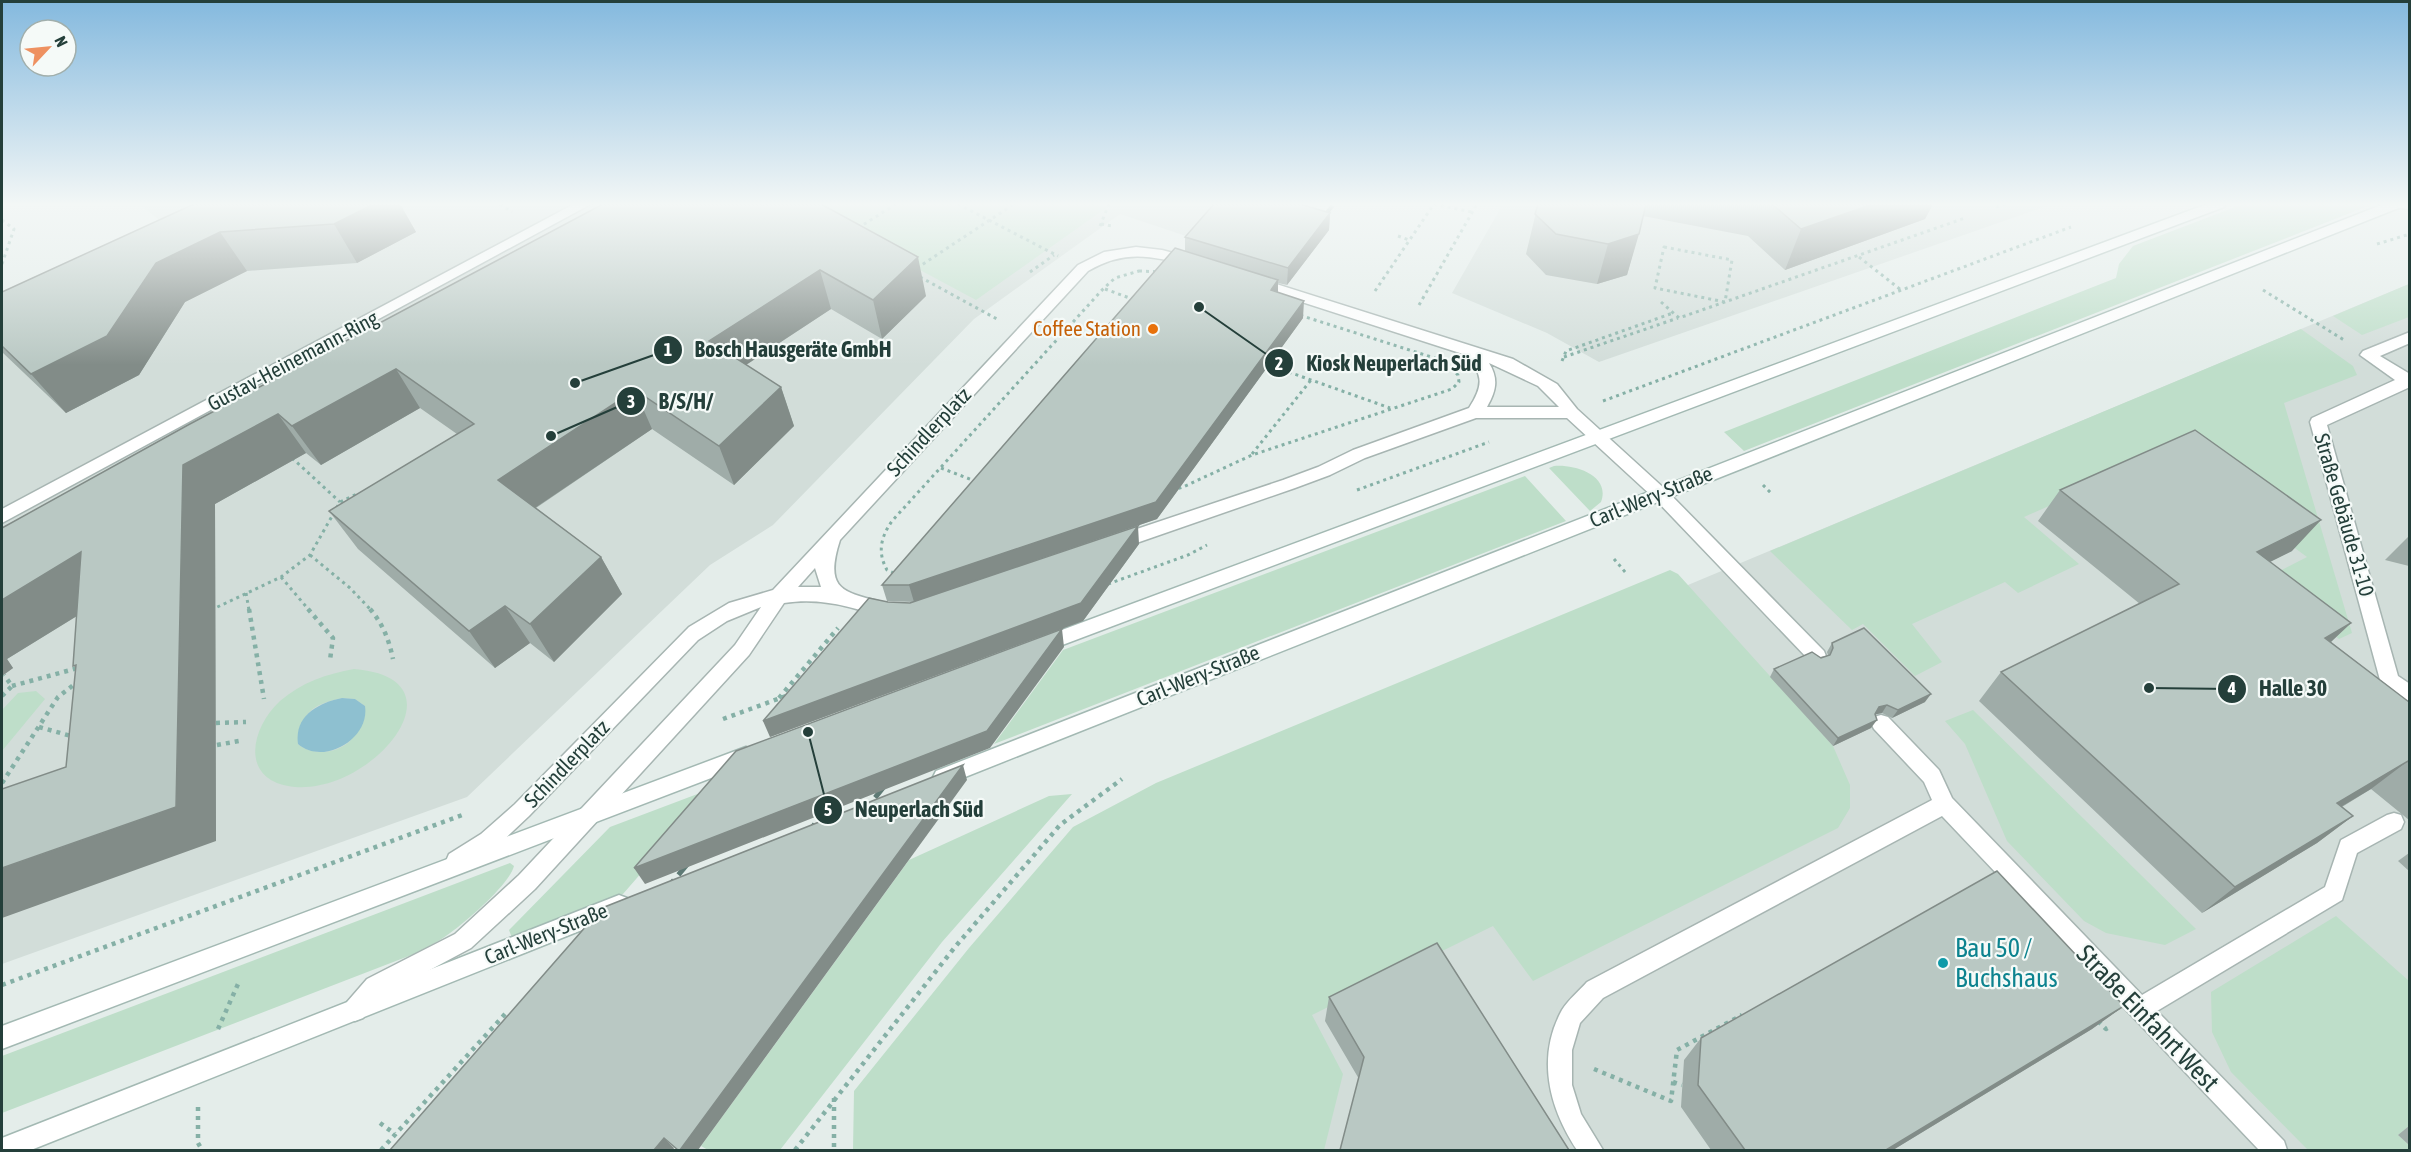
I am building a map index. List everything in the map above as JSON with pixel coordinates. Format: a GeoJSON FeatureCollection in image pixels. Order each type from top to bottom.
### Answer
{"type":"FeatureCollection","features":[{"type":"Feature","properties":{"kind":"main road","name":"Gustav-Heinemann-Ring"},"geometry":{"type":"LineString","coordinates":[[2,517],[484,258]]}},
{"type":"Feature","properties":{"kind":"main road","name":"Schindlerplatz"},"geometry":{"type":"LineString","coordinates":[[355,1010],[375,987],[463,941],[527,882],[742,650],[778,597],[837,531],[1083,268],[1102,258]]}},
{"type":"Feature","properties":{"kind":"main road","name":"Schindlerplatz"},"geometry":{"type":"LineString","coordinates":[[1176,258],[1206,267]]}},
{"type":"Feature","properties":{"kind":"main road"},"geometry":{"type":"LineString","coordinates":[[1025,651],[2076,258]]}},
{"type":"Feature","properties":{"kind":"main road","name":"Carl-Wery-Straße"},"geometry":{"type":"LineString","coordinates":[[929,783],[2260,258]]}},
{"type":"Feature","properties":{"kind":"main road"},"geometry":{"type":"LineString","coordinates":[[1238,277],[1507,363],[1545,383],[1561,396],[1571,413],[1660,494],[1817,656]]}},
{"type":"Feature","properties":{"kind":"main road"},"geometry":{"type":"LineString","coordinates":[[2368,355],[2409,337]]}},
{"type":"Feature","properties":{"kind":"main road"},"geometry":{"type":"LineString","coordinates":[[1467,350],[1478,358],[1489,380],[1488,390],[1475,412]]}},
{"type":"Feature","properties":{"kind":"main road"},"geometry":{"type":"LineString","coordinates":[[2368,355],[2409,381]]}},
{"type":"Feature","properties":{"kind":"main road","name":"Straße Gebäude 31-10"},"geometry":{"type":"LineString","coordinates":[[2409,381],[2318,422],[2390,680],[2409,695]]}},
{"type":"Feature","properties":{"kind":"main road"},"geometry":{"type":"LineString","coordinates":[[1096,550],[1289,484],[1370,450],[1475,412],[1571,413]]}},
{"type":"Feature","properties":{"kind":"main road"},"geometry":{"type":"LineString","coordinates":[[837,531],[828,547],[824,575],[829,589],[839,596]]}},
{"type":"Feature","properties":{"kind":"main road"},"geometry":{"type":"LineString","coordinates":[[778,597],[812,593],[839,596],[892,612],[903,611]]}},
{"type":"Feature","properties":{"kind":"main road","name":"Schindlerplatz"},"geometry":{"type":"LineString","coordinates":[[441,872],[488,841],[522,810],[678,648],[706,624],[736,609],[778,597]]}},
{"type":"Feature","properties":{"kind":"main road","name":"Straße Einfahrt West"},"geometry":{"type":"LineString","coordinates":[[1881,723],[1932,776],[1944,804],[2275,1150]]}},
{"type":"Feature","properties":{"kind":"main road"},"geometry":{"type":"LineString","coordinates":[[2,1038],[768,748]]}},
{"type":"Feature","properties":{"kind":"main road"},"geometry":{"type":"LineString","coordinates":[[1591,1150],[1571,1120],[1560,1085],[1560,1050],[1571,1016],[1595,990],[1944,804]]}},
{"type":"Feature","properties":{"kind":"main road"},"geometry":{"type":"LineString","coordinates":[[2139,1009],[2334,893],[2348,847],[2394,822]]}},
{"type":"Feature","properties":{"kind":"main road","name":"Carl-Wery-Straße"},"geometry":{"type":"LineString","coordinates":[[2,1150],[642,896]]}},
{"type":"Feature","properties":{"kind":"path"},"geometry":{"type":"LineString","coordinates":[[932,258],[911,272],[1022,332]]}},
{"type":"Feature","properties":{"kind":"path"},"geometry":{"type":"LineString","coordinates":[[1030,272],[1050,258]]}},
{"type":"Feature","properties":{"kind":"path"},"geometry":{"type":"LineString","coordinates":[[1063,258],[1083,268]]}},
{"type":"Feature","properties":{"kind":"path"},"geometry":{"type":"LineString","coordinates":[[1371,296],[1397,258]]}},
{"type":"Feature","properties":{"kind":"path"},"geometry":{"type":"LineString","coordinates":[[1405,330],[1446,258]]}},
{"type":"Feature","properties":{"kind":"path"},"geometry":{"type":"LineString","coordinates":[[1662,258],[1655,288],[1725,302]]}},
{"type":"Feature","properties":{"kind":"path"},"geometry":{"type":"LineString","coordinates":[[1720,258],[1732,260],[1725,302]]}},
{"type":"Feature","properties":{"kind":"path"},"geometry":{"type":"LineString","coordinates":[[1564,357],[1853,258]]}},
{"type":"Feature","properties":{"kind":"path"},"geometry":{"type":"LineString","coordinates":[[1860,258],[1902,290]]}},
{"type":"Feature","properties":{"kind":"path"},"geometry":{"type":"LineString","coordinates":[[1571,413],[1989,258]]}},
{"type":"Feature","properties":{"kind":"path"},"geometry":{"type":"LineString","coordinates":[[1164,272],[1444,361],[1458,375],[1459,382],[1452,389],[1392,409],[1252,455],[1183,487],[909,574],[896,574],[887,570],[880,556],[884,533],[1103,289],[1115,278],[1126,273],[1164,272]]}},
{"type":"Feature","properties":{"kind":"path"},"geometry":{"type":"LineString","coordinates":[[1103,289],[1143,303]]}},
{"type":"Feature","properties":{"kind":"path"},"geometry":{"type":"LineString","coordinates":[[2263,290],[2368,355]]}},
{"type":"Feature","properties":{"kind":"path"},"geometry":{"type":"LineString","coordinates":[[1661,302],[1679,318]]}},
{"type":"Feature","properties":{"kind":"path"},"geometry":{"type":"LineString","coordinates":[[1566,351],[1674,313]]}},
{"type":"Feature","properties":{"kind":"path"},"geometry":{"type":"LineString","coordinates":[[1269,365],[1397,412]]}},
{"type":"Feature","properties":{"kind":"path"},"geometry":{"type":"LineString","coordinates":[[1252,455],[1312,380]]}},
{"type":"Feature","properties":{"kind":"path"},"geometry":{"type":"LineString","coordinates":[[1353,491],[1493,440]]}},
{"type":"Feature","properties":{"kind":"path"},"geometry":{"type":"LineString","coordinates":[[288,455],[340,502]]}},
{"type":"Feature","properties":{"kind":"path"},"geometry":{"type":"LineString","coordinates":[[941,468],[977,482]]}},
{"type":"Feature","properties":{"kind":"path"},"geometry":{"type":"LineString","coordinates":[[1763,485],[1771,493]]}},
{"type":"Feature","properties":{"kind":"path"},"geometry":{"type":"LineString","coordinates":[[205,612],[281,577],[310,555],[340,502],[361,493]]}},
{"type":"Feature","properties":{"kind":"path"},"geometry":{"type":"LineString","coordinates":[[1099,504],[1101,514]]}},
{"type":"Feature","properties":{"kind":"path"},"geometry":{"type":"LineString","coordinates":[[1070,530],[1083,512]]}},
{"type":"Feature","properties":{"kind":"path"},"geometry":{"type":"LineString","coordinates":[[1101,514],[1112,518]]}},
{"type":"Feature","properties":{"kind":"path"},"geometry":{"type":"LineString","coordinates":[[1065,516],[1077,521]]}},
{"type":"Feature","properties":{"kind":"path"},"geometry":{"type":"LineString","coordinates":[[1028,544],[1020,531],[1035,535]]}},
{"type":"Feature","properties":{"kind":"path"},"geometry":{"type":"LineString","coordinates":[[1101,586],[1188,555],[1212,542]]}},
{"type":"Feature","properties":{"kind":"path"},"geometry":{"type":"LineString","coordinates":[[310,555],[371,609],[392,642],[393,659]]}},
{"type":"Feature","properties":{"kind":"path"},"geometry":{"type":"LineString","coordinates":[[1614,559],[1626,573]]}},
{"type":"Feature","properties":{"kind":"path"},"geometry":{"type":"LineString","coordinates":[[778,699],[887,570]]}},
{"type":"Feature","properties":{"kind":"path"},"geometry":{"type":"LineString","coordinates":[[281,577],[333,638],[330,660]]}},
{"type":"Feature","properties":{"kind":"path"},"geometry":{"type":"LineString","coordinates":[[246,593],[264,699]]}},
{"type":"Feature","properties":{"kind":"path"},"geometry":{"type":"LineString","coordinates":[[2,696],[12,686],[79,668]]}},
{"type":"Feature","properties":{"kind":"path"},"geometry":{"type":"LineString","coordinates":[[4,675],[12,686]]}},
{"type":"Feature","properties":{"kind":"path"},"geometry":{"type":"LineString","coordinates":[[2,783],[58,697],[84,676]]}},
{"type":"Feature","properties":{"kind":"path"},"geometry":{"type":"LineString","coordinates":[[712,722],[789,695]]}},
{"type":"Feature","properties":{"kind":"path"},"geometry":{"type":"LineString","coordinates":[[216,723],[246,722]]}},
{"type":"Feature","properties":{"kind":"path"},"geometry":{"type":"LineString","coordinates":[[39,727],[69,736],[80,735]]}},
{"type":"Feature","properties":{"kind":"path"},"geometry":{"type":"LineString","coordinates":[[217,746],[238,741]]}},
{"type":"Feature","properties":{"kind":"path"},"geometry":{"type":"LineString","coordinates":[[795,1150],[955,946],[1059,825],[1122,779]]}},
{"type":"Feature","properties":{"kind":"path"},"geometry":{"type":"LineString","coordinates":[[2,985],[474,811]]}},
{"type":"Feature","properties":{"kind":"path"},"geometry":{"type":"LineString","coordinates":[[2090,1013],[2106,1029],[2139,1009]]}},
{"type":"Feature","properties":{"kind":"path"},"geometry":{"type":"LineString","coordinates":[[1571,1120],[1591,1068],[1671,1101],[1677,1050],[1749,1011]]}},
{"type":"Feature","properties":{"kind":"path"},"geometry":{"type":"LineString","coordinates":[[381,1150],[506,1013]]}},
{"type":"Feature","properties":{"kind":"path"},"geometry":{"type":"LineString","coordinates":[[1673,1082],[1682,1085]]}},
{"type":"Feature","properties":{"kind":"path"},"geometry":{"type":"LineString","coordinates":[[834,1098],[834,1150]]}},
{"type":"Feature","properties":{"kind":"path"},"geometry":{"type":"LineString","coordinates":[[380,1123],[395,1134]]}},
{"type":"Feature","properties":{"kind":"shaded area"},"geometry":{"type":"Polygon","coordinates":[[[122,258],[1059,258],[974,319],[773,525],[710,565],[467,797],[2,964],[2,314],[122,258]]]}},
{"type":"Feature","properties":{"kind":"shaded area"},"geometry":{"type":"Polygon","coordinates":[[[1472,258],[1899,258],[1599,362],[1547,333],[1452,293],[1472,258]]]}},
{"type":"Feature","properties":{"kind":"shaded area"},"geometry":{"type":"Polygon","coordinates":[[[2409,284],[2409,1150],[903,1150],[1688,585],[2409,284]]]}},
{"type":"Feature","properties":{"kind":"green space"},"geometry":{"type":"Polygon","coordinates":[[[897,258],[1036,258],[976,300],[897,258]]]}},
{"type":"Feature","properties":{"kind":"green space"},"geometry":{"type":"Polygon","coordinates":[[[2124,258],[2236,258],[1744,451],[1724,432],[2116,278],[2119,264],[2124,258]]]}},
{"type":"Feature","properties":{"kind":"green space"},"geometry":{"type":"Polygon","coordinates":[[[2409,284],[2409,317],[2362,335],[2333,316],[2409,284]]]}},
{"type":"Feature","properties":{"kind":"green space"},"geometry":{"type":"Polygon","coordinates":[[[2301,329],[2353,366],[2357,375],[2284,403],[2352,633],[2339,639],[2262,580],[2307,557],[2167,454],[2024,517],[2079,564],[2018,593],[2005,582],[1912,624],[1942,662],[1915,676],[1863,624],[1852,630],[1770,551],[2301,329]]]}},
{"type":"Feature","properties":{"kind":"green space"},"geometry":{"type":"Polygon","coordinates":[[[1554,466],[1580,469],[1596,478],[1603,493],[1601,502],[1590,511],[1549,468],[1554,466]]]}},
{"type":"Feature","properties":{"kind":"green space"},"geometry":{"type":"Polygon","coordinates":[[[1525,476],[1566,521],[994,744],[1063,650],[1525,476]]]}},
{"type":"Feature","properties":{"kind":"green space"},"geometry":{"type":"Polygon","coordinates":[[[1670,570],[1678,574],[1833,746],[1850,785],[1850,808],[1838,828],[1533,981],[1493,926],[1312,1015],[1343,1074],[1324,1150],[853,1150],[854,1091],[969,948],[1073,827],[1156,783],[1670,570]]]}},
{"type":"Feature","properties":{"kind":"green space"},"geometry":{"type":"Polygon","coordinates":[[[354,669],[387,677],[404,692],[406,712],[397,734],[378,755],[354,772],[325,784],[295,787],[277,783],[265,776],[258,765],[255,753],[257,740],[269,713],[288,694],[297,689],[325,676],[354,669]],[[342,698],[316,707],[302,724],[298,744],[310,750],[324,752],[338,749],[350,741],[365,706],[355,699],[342,698]]]}},
{"type":"Feature","properties":{"kind":"green space"},"geometry":{"type":"Polygon","coordinates":[[[36,691],[45,699],[2,751],[2,710],[18,693],[36,691]]]}},
{"type":"Feature","properties":{"kind":"green space"},"geometry":{"type":"Polygon","coordinates":[[[1973,710],[2196,929],[2165,945],[2106,933],[2084,921],[2007,841],[1965,744],[1945,721],[1973,710]]]}},
{"type":"Feature","properties":{"kind":"green space"},"geometry":{"type":"Polygon","coordinates":[[[716,787],[623,894],[512,938],[509,930],[610,827],[716,787]]]}},
{"type":"Feature","properties":{"kind":"green space"},"geometry":{"type":"Polygon","coordinates":[[[1072,794],[942,942],[780,1150],[708,1150],[701,1146],[909,860],[1049,796],[1072,794]]]}},
{"type":"Feature","properties":{"kind":"green space"},"geometry":{"type":"Polygon","coordinates":[[[510,863],[514,866],[505,882],[479,909],[445,937],[414,954],[2,1113],[2,1056],[510,863]]]}},
{"type":"Feature","properties":{"kind":"green space"},"geometry":{"type":"Polygon","coordinates":[[[2336,916],[2409,981],[2409,1126],[2398,1135],[2409,1145],[2409,1150],[2308,1150],[2231,1072],[2212,1032],[2211,992],[2336,916]]]}},
{"type":"Feature","properties":{"kind":"water"},"geometry":{"type":"Polygon","coordinates":[[[342,698],[355,699],[365,706],[365,718],[353,738],[343,746],[320,752],[308,750],[298,744],[298,734],[304,718],[316,707],[342,698]]]}},
{"type":"Feature","properties":{"kind":"building"},"geometry":{"type":"Polygon","coordinates":[[[77,258],[167,258],[156,263],[107,336],[31,374],[2,346],[2,292],[77,258]]]}},
{"type":"Feature","properties":{"kind":"building"},"geometry":{"type":"Polygon","coordinates":[[[502,258],[917,258],[873,300],[820,270],[709,341],[781,387],[719,446],[635,390],[498,480],[601,557],[530,624],[505,606],[469,631],[329,511],[474,424],[396,369],[292,426],[278,414],[183,465],[176,807],[2,868],[2,789],[66,767],[76,665],[73,666],[81,552],[2,600],[2,528],[188,425],[502,258]]]}},
{"type":"Feature","properties":{"kind":"building"},"geometry":{"type":"Polygon","coordinates":[[[1167,258],[1206,258],[1278,280],[1271,290],[1304,301],[1156,502],[909,585],[882,585],[1167,258]]]}},
{"type":"Feature","properties":{"kind":"building"},"geometry":{"type":"Polygon","coordinates":[[[1254,258],[1296,258],[1288,268],[1254,258]]]}},
{"type":"Feature","properties":{"kind":"building"},"geometry":{"type":"Polygon","coordinates":[[[2195,430],[2321,520],[2257,552],[2351,623],[2325,638],[2409,702],[2409,763],[2408,761],[2337,803],[2353,816],[2235,887],[2001,672],[2179,584],[2060,490],[2195,430]]]}},
{"type":"Feature","properties":{"kind":"building"},"geometry":{"type":"Polygon","coordinates":[[[1138,526],[1081,603],[763,721],[869,598],[910,603],[1138,526]]]}},
{"type":"Feature","properties":{"kind":"building"},"geometry":{"type":"Polygon","coordinates":[[[1864,628],[1931,694],[1898,710],[1887,705],[1879,707],[1875,714],[1877,720],[1838,738],[1774,669],[1812,652],[1821,658],[1830,655],[1833,648],[1832,643],[1864,628]]]}},
{"type":"Feature","properties":{"kind":"building"},"geometry":{"type":"Polygon","coordinates":[[[1062,629],[987,731],[634,868],[736,751],[1062,629]]]}},
{"type":"Feature","properties":{"kind":"building"},"geometry":{"type":"Polygon","coordinates":[[[963,765],[680,1150],[664,1138],[654,1150],[390,1150],[602,908],[963,765]]]}},
{"type":"Feature","properties":{"kind":"building","name":"Bau 50 / Buchshaus"},"geometry":{"type":"Polygon","coordinates":[[[1997,871],[2124,1006],[1886,1150],[1745,1150],[1698,1085],[1701,1038],[1997,871]]]}},
{"type":"Feature","properties":{"kind":"building"},"geometry":{"type":"Polygon","coordinates":[[[1437,943],[1569,1150],[1340,1150],[1364,1057],[1329,997],[1437,943]]]}},
{"type":"Feature","properties":{"kind":"railway"},"geometry":{"type":"LineString","coordinates":[[862,814],[890,779]]}},
{"type":"Feature","properties":{"kind":"railway"},"geometry":{"type":"LineString","coordinates":[[806,835],[834,800]]}},
{"type":"Feature","properties":{"kind":"railway"},"geometry":{"type":"LineString","coordinates":[[665,891],[694,856]]}},
{"type":"Feature","properties":{"kind":"place","name":"Kiosk Neuperlach Süd"},"geometry":{"type":"Point","coordinates":[1199,307]}},
{"type":"Feature","properties":{"kind":"place","name":"Coffee Station"},"geometry":{"type":"Point","coordinates":[1153,329]}},
{"type":"Feature","properties":{"kind":"place","name":"Bosch Hausgeräte GmbH"},"geometry":{"type":"Point","coordinates":[575,383]}},
{"type":"Feature","properties":{"kind":"place","name":"B/S/H/"},"geometry":{"type":"Point","coordinates":[551,436]}},
{"type":"Feature","properties":{"kind":"place","name":"Halle 30"},"geometry":{"type":"Point","coordinates":[2149,688]}},
{"type":"Feature","properties":{"kind":"place","name":"Neuperlach Süd"},"geometry":{"type":"Point","coordinates":[808,732]}},
{"type":"Feature","properties":{"kind":"place","name":"Bau 50 / Buchshaus"},"geometry":{"type":"Point","coordinates":[1943,963]}}]}
